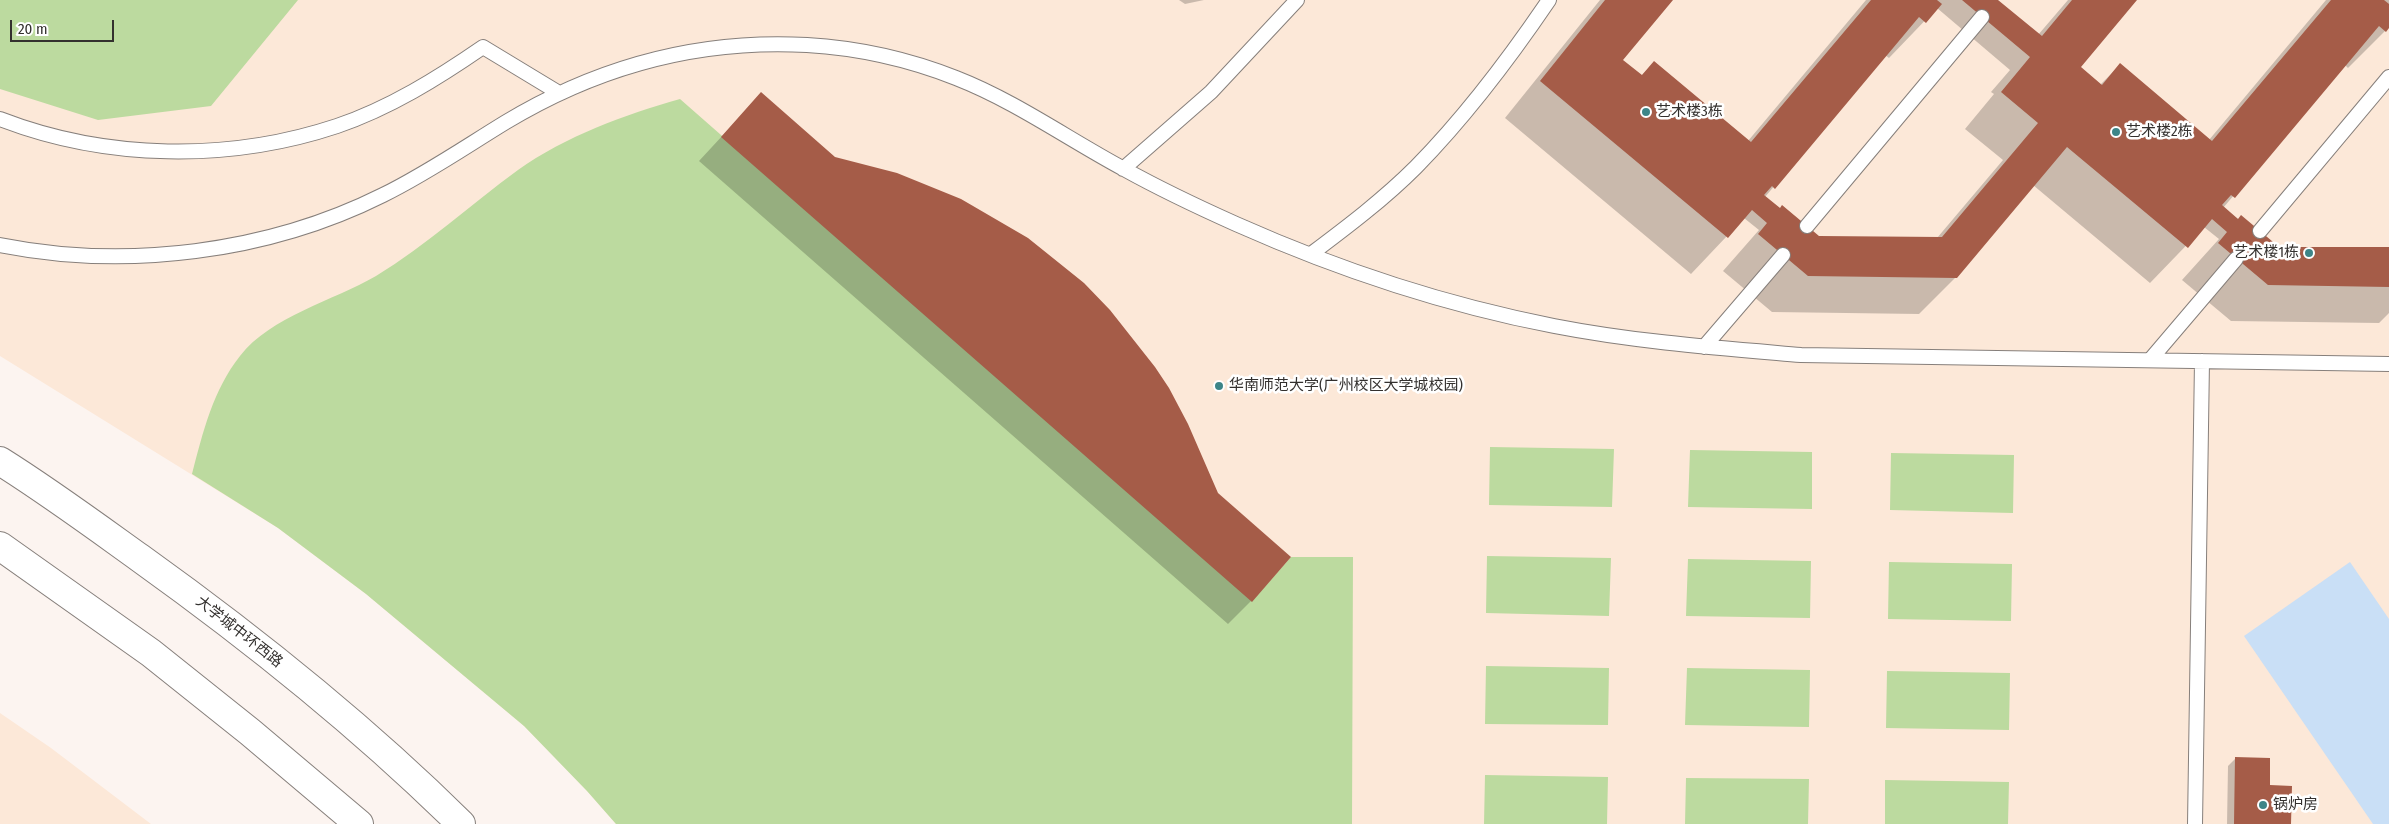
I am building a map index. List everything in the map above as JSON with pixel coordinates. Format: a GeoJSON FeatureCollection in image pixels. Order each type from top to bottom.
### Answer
{"type":"FeatureCollection","features":[{"type":"Feature","properties":{"kind":"main road","name":"大学城中环西路"},"geometry":{"type":"LineString","coordinates":[[0,461],[87,519],[194,596],[255,644],[406,771],[461,824]]}},
{"type":"Feature","properties":{"kind":"main road"},"geometry":{"type":"LineString","coordinates":[[0,546],[151,653],[250,732],[359,824]]}},
{"type":"Feature","properties":{"kind":"lane"},"geometry":{"type":"LineString","coordinates":[[1123,169],[1211,92],[1297,0]]}},
{"type":"Feature","properties":{"kind":"lane"},"geometry":{"type":"LineString","coordinates":[[1311,254],[1370,209],[1416,166],[1492,81],[1549,0]]}},
{"type":"Feature","properties":{"kind":"lane"},"geometry":{"type":"LineString","coordinates":[[1807,226],[1982,17]]}},
{"type":"Feature","properties":{"kind":"lane"},"geometry":{"type":"LineString","coordinates":[[0,245],[77,256],[136,256],[196,251],[260,239],[311,225],[380,196],[440,164],[508,120],[558,93],[601,75],[650,58],[707,49],[756,43],[812,45],[866,52],[913,63],[959,79],[1009,104],[1123,169],[1231,221],[1311,254],[1393,283],[1553,326],[1625,338],[1802,355],[2389,364]]}},
{"type":"Feature","properties":{"kind":"lane"},"geometry":{"type":"LineString","coordinates":[[0,119],[53,137],[127,150],[190,151],[259,145],[296,138],[338,126],[373,112],[447,72],[483,47],[558,93]]}},
{"type":"Feature","properties":{"kind":"lane"},"geometry":{"type":"LineString","coordinates":[[2260,231],[2389,77]]}},
{"type":"Feature","properties":{"kind":"lane"},"geometry":{"type":"LineString","coordinates":[[1704,347],[1783,255]]}},
{"type":"Feature","properties":{"kind":"lane"},"geometry":{"type":"LineString","coordinates":[[2150,360],[2236,258]]}},
{"type":"Feature","properties":{"kind":"lane"},"geometry":{"type":"LineString","coordinates":[[2195,824],[2202,361]]}},
{"type":"Feature","properties":{"kind":"shaded area","name":"华南师范大学(广州校区大学城校园)"},"geometry":{"type":"Polygon","coordinates":[[[0,0],[2389,0],[2389,824],[616,824],[524,726],[366,594],[278,528],[0,356],[0,0]]]}},
{"type":"Feature","properties":{"kind":"shaded area"},"geometry":{"type":"Polygon","coordinates":[[[0,713],[51,748],[151,824],[0,824],[0,713]]]}},
{"type":"Feature","properties":{"kind":"green space"},"geometry":{"type":"Polygon","coordinates":[[[0,0],[298,0],[211,106],[98,120],[0,89],[0,0]]]}},
{"type":"Feature","properties":{"kind":"green space"},"geometry":{"type":"Polygon","coordinates":[[[680,99],[1252,601],[1291,557],[1353,557],[1352,824],[616,824],[524,726],[366,594],[278,528],[192,474],[210,412],[223,383],[240,356],[268,330],[304,310],[359,285],[395,264],[500,183],[536,158],[596,128],[680,99]]]}},
{"type":"Feature","properties":{"kind":"green space"},"geometry":{"type":"Polygon","coordinates":[[[1490,447],[1614,449],[1612,507],[1489,505],[1490,447]]]}},
{"type":"Feature","properties":{"kind":"green space"},"geometry":{"type":"Polygon","coordinates":[[[1690,450],[1812,452],[1812,509],[1688,507],[1690,450]]]}},
{"type":"Feature","properties":{"kind":"green space"},"geometry":{"type":"Polygon","coordinates":[[[1891,453],[2014,455],[2013,513],[1890,510],[1891,453]]]}},
{"type":"Feature","properties":{"kind":"green space"},"geometry":{"type":"Polygon","coordinates":[[[1487,556],[1611,558],[1609,616],[1486,613],[1487,556]]]}},
{"type":"Feature","properties":{"kind":"green space"},"geometry":{"type":"Polygon","coordinates":[[[1688,559],[1811,561],[1810,618],[1686,616],[1688,559]]]}},
{"type":"Feature","properties":{"kind":"green space"},"geometry":{"type":"Polygon","coordinates":[[[1889,562],[2012,564],[2011,621],[1888,619],[1889,562]]]}},
{"type":"Feature","properties":{"kind":"green space"},"geometry":{"type":"Polygon","coordinates":[[[1486,666],[1609,668],[1608,725],[1485,724],[1486,666]]]}},
{"type":"Feature","properties":{"kind":"green space"},"geometry":{"type":"Polygon","coordinates":[[[1687,668],[1810,670],[1809,727],[1685,725],[1687,668]]]}},
{"type":"Feature","properties":{"kind":"green space"},"geometry":{"type":"Polygon","coordinates":[[[1887,671],[2010,673],[2009,730],[1886,728],[1887,671]]]}},
{"type":"Feature","properties":{"kind":"green space"},"geometry":{"type":"Polygon","coordinates":[[[1485,775],[1608,777],[1607,824],[1484,824],[1485,775]]]}},
{"type":"Feature","properties":{"kind":"green space"},"geometry":{"type":"Polygon","coordinates":[[[1686,778],[1809,779],[1808,824],[1685,824],[1686,778]]]}},
{"type":"Feature","properties":{"kind":"green space"},"geometry":{"type":"Polygon","coordinates":[[[1885,780],[2009,782],[2008,824],[1885,824],[1885,780]]]}},
{"type":"Feature","properties":{"kind":"water"},"geometry":{"type":"Polygon","coordinates":[[[2350,562],[2389,619],[2389,824],[2373,824],[2244,636],[2350,562]]]}},
{"type":"Feature","properties":{"kind":"building"},"geometry":{"type":"Polygon","coordinates":[[[1605,0],[1673,0],[1623,60],[1642,75],[1654,61],[1751,142],[1871,0],[1937,0],[1942,4],[1926,23],[1919,17],[1775,189],[1772,186],[1764,195],[1780,208],[1782,205],[1819,236],[1942,237],[2038,123],[2001,92],[2030,57],[1962,0],[1998,0],[2042,36],[2072,0],[2137,0],[2081,67],[2102,85],[2120,63],[2212,141],[2331,0],[2384,0],[2389,4],[2389,28],[2386,32],[2379,26],[2235,198],[2231,195],[2222,205],[2238,219],[2241,215],[2279,247],[2389,247],[2389,287],[2268,285],[2218,243],[2227,232],[2212,219],[2188,248],[2067,147],[1957,278],[1808,276],[1758,234],[1767,223],[1752,210],[1728,238],[1540,81],[1605,0]]]}},
{"type":"Feature","properties":{"kind":"building"},"geometry":{"type":"Polygon","coordinates":[[[761,92],[835,157],[897,173],[961,199],[1028,238],[1084,283],[1110,310],[1155,367],[1169,388],[1188,424],[1218,493],[1291,557],[1252,602],[721,137],[761,92]]]}},
{"type":"Feature","properties":{"kind":"building","name":"锅炉房"},"geometry":{"type":"Polygon","coordinates":[[[2235,757],[2270,758],[2270,785],[2292,786],[2291,824],[2234,824],[2235,757]]]}},
{"type":"Feature","properties":{"kind":"place","name":"艺术楼3栋"},"geometry":{"type":"Point","coordinates":[1646,112]}},
{"type":"Feature","properties":{"kind":"place","name":"艺术楼2栋"},"geometry":{"type":"Point","coordinates":[2116,132]}},
{"type":"Feature","properties":{"kind":"place","name":"艺术楼1栋"},"geometry":{"type":"Point","coordinates":[2309,253]}},
{"type":"Feature","properties":{"kind":"place","name":"华南师范大学(广州校区大学城校园)"},"geometry":{"type":"Point","coordinates":[1219,386]}},
{"type":"Feature","properties":{"kind":"place","name":"锅炉房"},"geometry":{"type":"Point","coordinates":[2263,805]}}]}
